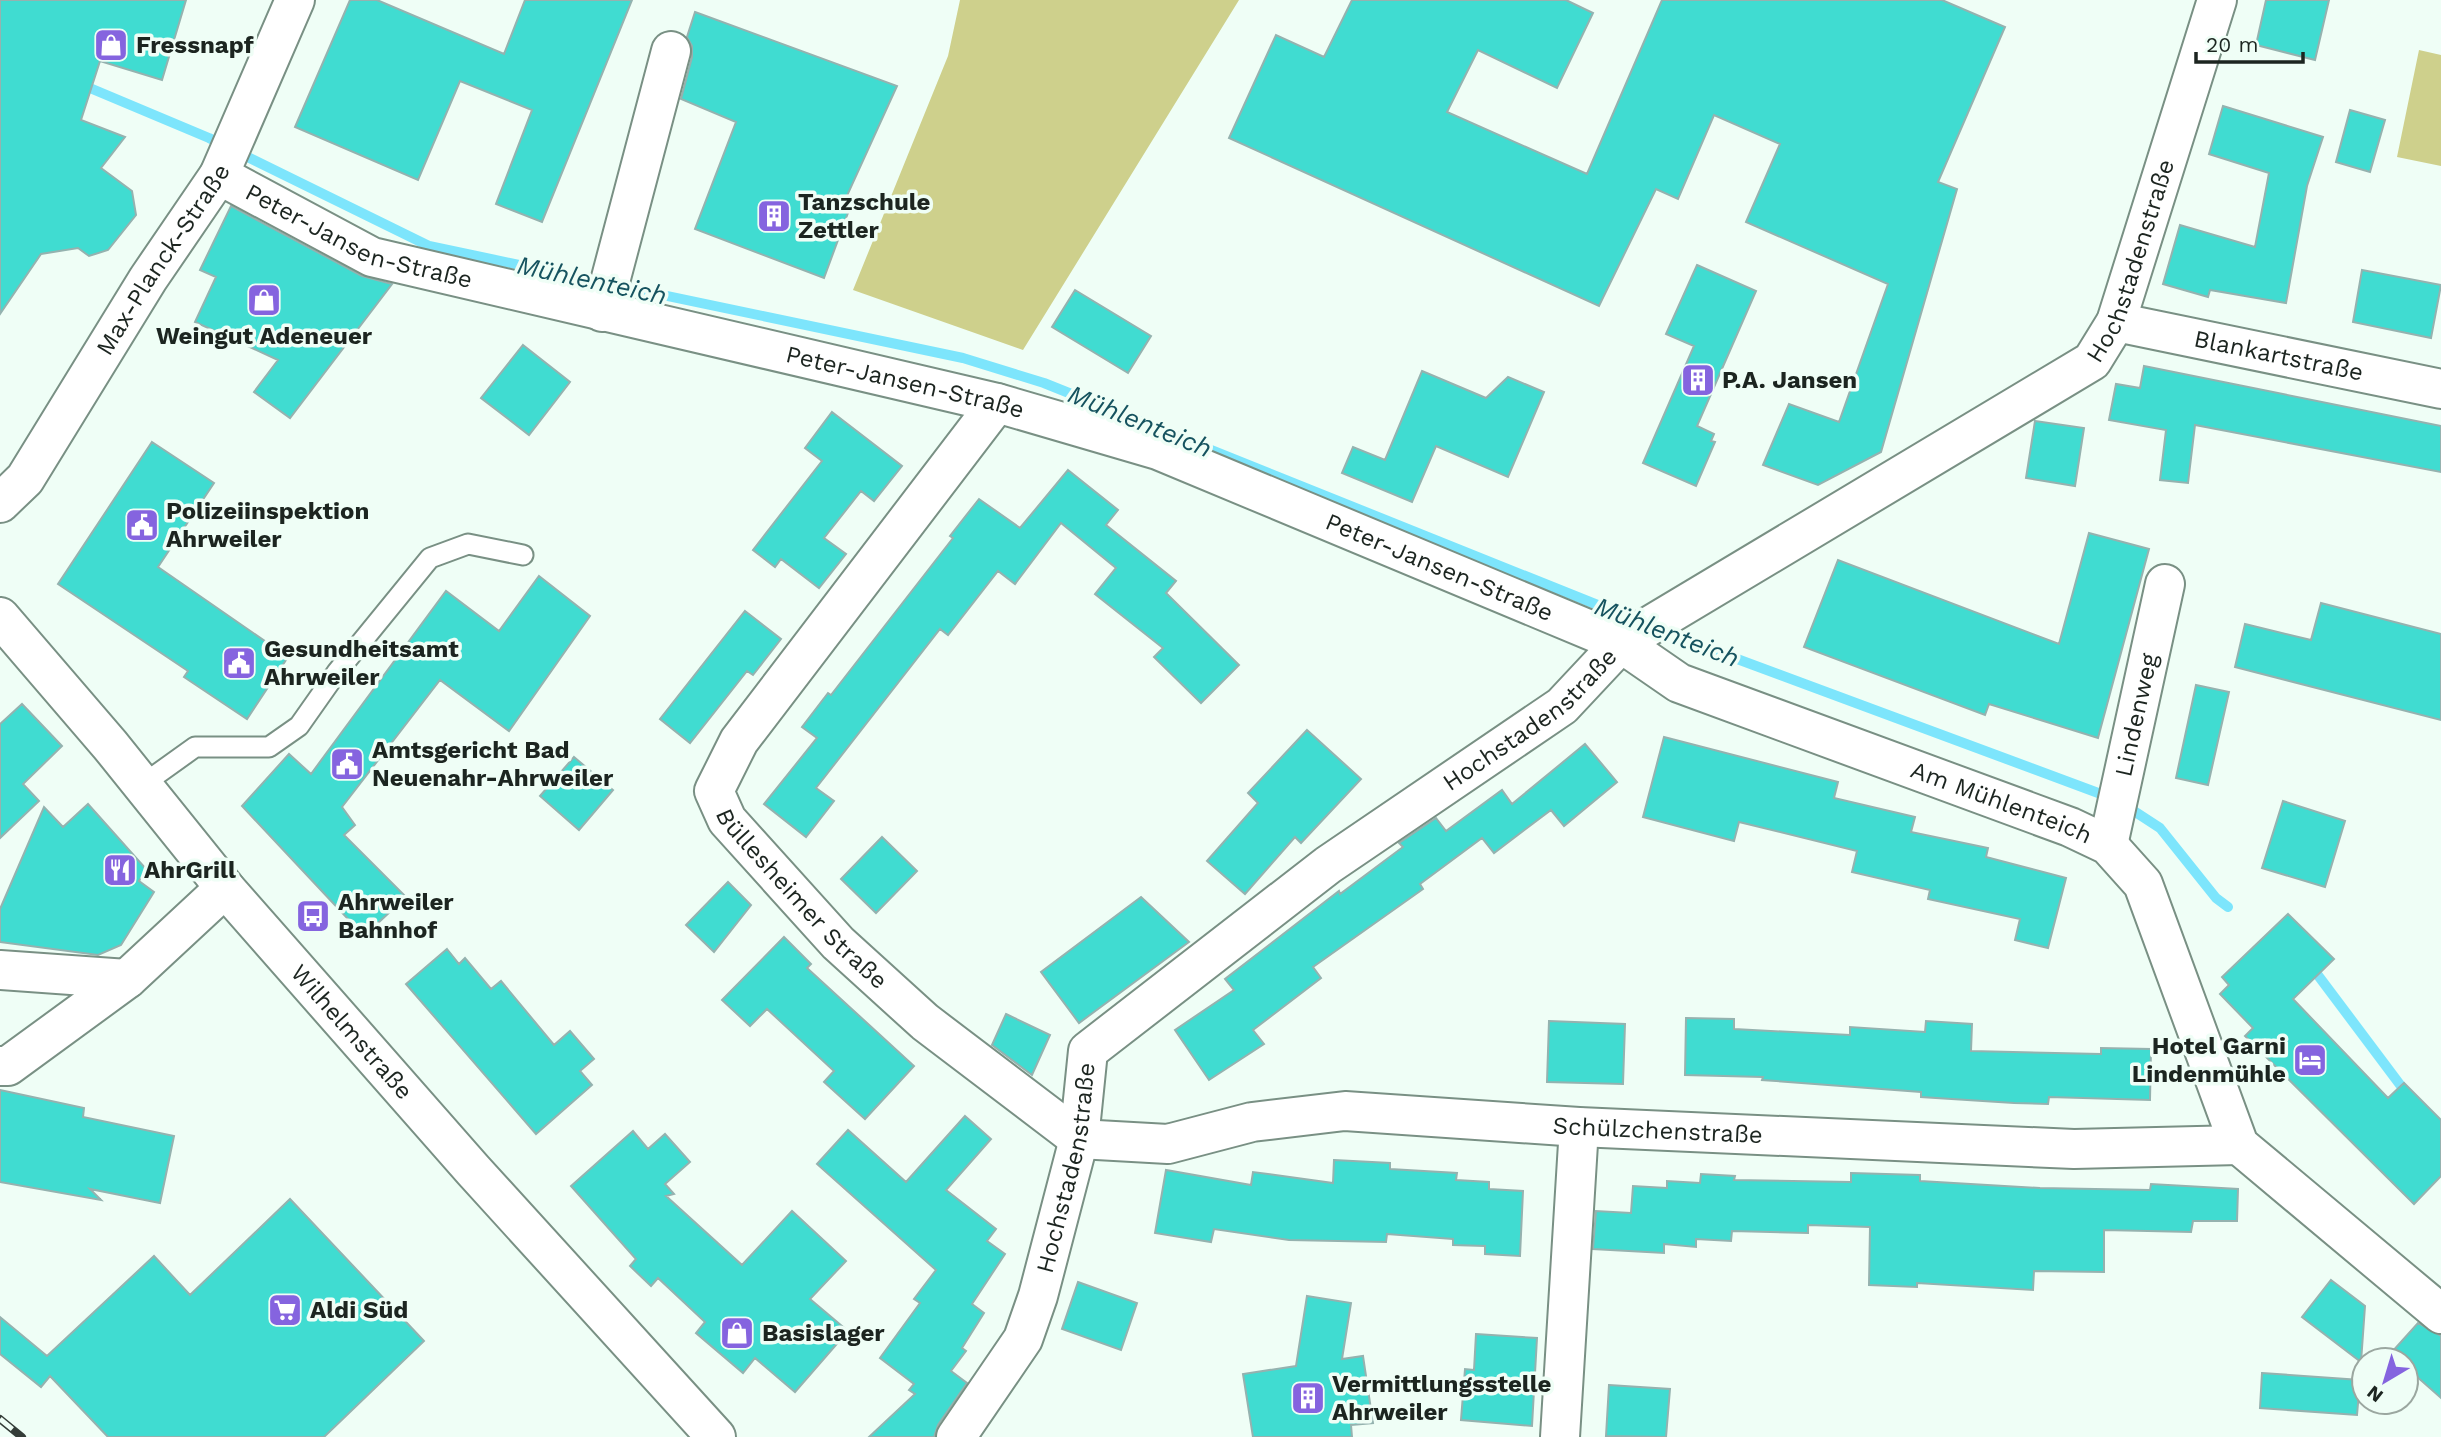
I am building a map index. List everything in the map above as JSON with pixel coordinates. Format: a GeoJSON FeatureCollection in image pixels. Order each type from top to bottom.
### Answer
{"type":"FeatureCollection","features":[{"type":"Feature","properties":{"kind":"street","name":"Max-Planck-Straße"},"geometry":{"type":"LineString","coordinates":[[0,503],[24,480],[227,157],[295,0]]}},
{"type":"Feature","properties":{"kind":"street","name":"Hochstadenstraße"},"geometry":{"type":"LineString","coordinates":[[956,1437],[1023,1339],[1038,1296],[1079,1139],[1088,1051],[1328,866],[1562,706],[1640,631],[2092,361],[2116,322],[2217,0]]}},
{"type":"Feature","properties":{"kind":"street"},"geometry":{"type":"LineString","coordinates":[[607,293],[671,51]]}},
{"type":"Feature","properties":{"kind":"street","name":"Peter-Jansen-Straße"},"geometry":{"type":"LineString","coordinates":[[227,157],[372,257],[607,293],[1158,450],[1640,631]]}},
{"type":"Feature","properties":{"kind":"street","name":"Blankartstraße"},"geometry":{"type":"LineString","coordinates":[[2116,322],[2441,389]]}},
{"type":"Feature","properties":{"kind":"street","name":"Büllesheimer Straße"},"geometry":{"type":"LineString","coordinates":[[997,403],[739,741],[714,790],[727,820],[838,943],[925,1022],[1079,1139]]}},
{"type":"Feature","properties":{"kind":"street","name":"Lindenweg"},"geometry":{"type":"LineString","coordinates":[[2115,815],[2165,584]]}},
{"type":"Feature","properties":{"kind":"street","name":"Wilhelmstraße"},"geometry":{"type":"LineString","coordinates":[[0,617],[225,888],[473,1170],[716,1437]]}},
{"type":"Feature","properties":{"kind":"street","name":"Am Mühlenteich"},"geometry":{"type":"LineString","coordinates":[[1640,631],[1679,683],[2070,827],[2115,815],[2239,1145],[2441,1314]]}},
{"type":"Feature","properties":{"kind":"street"},"geometry":{"type":"LineString","coordinates":[[0,1066],[8,1066],[127,979],[225,888]]}},
{"type":"Feature","properties":{"kind":"street"},"geometry":{"type":"LineString","coordinates":[[0,970],[127,979]]}},
{"type":"Feature","properties":{"kind":"street","name":"Schülzchenstraße"},"geometry":{"type":"LineString","coordinates":[[1079,1139],[1168,1144],[1252,1122],[1345,1111],[1579,1127],[2074,1149],[2239,1145]]}},
{"type":"Feature","properties":{"kind":"street"},"geometry":{"type":"LineString","coordinates":[[1560,1437],[1579,1127]]}},
{"type":"Feature","properties":{"kind":"lane"},"geometry":{"type":"LineString","coordinates":[[142,785],[195,747],[269,747],[299,726],[337,671],[430,558],[468,544],[523,555]]}},
{"type":"Feature","properties":{"kind":"green space"},"geometry":{"type":"Polygon","coordinates":[[[960,0],[1239,0],[1023,350],[853,290],[948,56],[960,0]]]}},
{"type":"Feature","properties":{"kind":"green space"},"geometry":{"type":"Polygon","coordinates":[[[2419,50],[2441,55],[2441,166],[2397,157],[2419,50]]]}},
{"type":"Feature","properties":{"kind":"building"},"geometry":{"type":"Polygon","coordinates":[[[0,0],[186,0],[162,80],[100,61],[81,120],[125,137],[101,168],[132,191],[136,215],[108,250],[89,256],[78,248],[41,254],[0,314],[0,0]]]}},
{"type":"Feature","properties":{"kind":"building"},"geometry":{"type":"Polygon","coordinates":[[[350,0],[377,0],[504,54],[525,0],[632,0],[542,222],[496,204],[532,110],[460,81],[418,180],[295,127],[350,0]]]}},
{"type":"Feature","properties":{"kind":"building"},"geometry":{"type":"Polygon","coordinates":[[[1352,0],[1566,0],[1593,13],[1557,88],[1478,50],[1447,112],[1587,174],[1662,0],[1942,0],[2005,27],[1938,182],[1957,189],[1881,452],[1818,485],[1763,465],[1789,404],[1839,422],[1888,284],[1746,222],[1780,144],[1714,115],[1678,199],[1656,189],[1599,306],[1229,138],[1276,35],[1324,57],[1352,0]]]}},
{"type":"Feature","properties":{"kind":"building"},"geometry":{"type":"Polygon","coordinates":[[[2266,0],[2329,0],[2315,60],[2256,45],[2266,0]]]}},
{"type":"Feature","properties":{"kind":"building"},"geometry":{"type":"Polygon","coordinates":[[[695,12],[897,86],[845,200],[852,202],[824,278],[695,229],[736,122],[681,99],[692,57],[692,46],[687,37],[695,12]]]}},
{"type":"Feature","properties":{"kind":"building"},"geometry":{"type":"Polygon","coordinates":[[[2223,106],[2323,137],[2307,186],[2286,303],[2210,290],[2208,297],[2163,284],[2180,225],[2255,247],[2269,173],[2209,154],[2223,106]]]}},
{"type":"Feature","properties":{"kind":"building"},"geometry":{"type":"Polygon","coordinates":[[[2350,110],[2385,120],[2370,172],[2336,162],[2350,110]]]}},
{"type":"Feature","properties":{"kind":"building"},"geometry":{"type":"Polygon","coordinates":[[[231,206],[362,276],[392,284],[290,418],[254,392],[278,360],[195,322],[216,277],[200,270],[231,206]]]}},
{"type":"Feature","properties":{"kind":"building","name":"P.A. Jansen"},"geometry":{"type":"Polygon","coordinates":[[[1697,265],[1756,291],[1697,426],[1714,434],[1711,441],[1715,442],[1696,486],[1643,463],[1694,346],[1666,334],[1697,265]]]}},
{"type":"Feature","properties":{"kind":"building"},"geometry":{"type":"Polygon","coordinates":[[[2362,270],[2441,285],[2431,338],[2353,322],[2362,270]]]}},
{"type":"Feature","properties":{"kind":"building"},"geometry":{"type":"Polygon","coordinates":[[[1075,290],[1151,336],[1128,373],[1052,327],[1075,290]]]}},
{"type":"Feature","properties":{"kind":"building"},"geometry":{"type":"Polygon","coordinates":[[[523,345],[570,382],[529,435],[481,398],[523,345]]]}},
{"type":"Feature","properties":{"kind":"building"},"geometry":{"type":"Polygon","coordinates":[[[2144,366],[2441,426],[2441,472],[2195,425],[2188,483],[2160,480],[2166,430],[2109,420],[2116,384],[2140,388],[2144,366]]]}},
{"type":"Feature","properties":{"kind":"building"},"geometry":{"type":"Polygon","coordinates":[[[1422,371],[1486,398],[1508,377],[1544,392],[1508,477],[1436,446],[1412,502],[1342,473],[1353,447],[1385,460],[1422,371]]]}},
{"type":"Feature","properties":{"kind":"building"},"geometry":{"type":"Polygon","coordinates":[[[832,412],[902,466],[874,501],[861,491],[824,538],[846,554],[819,588],[781,559],[775,567],[753,550],[822,461],[805,448],[832,412]]]}},
{"type":"Feature","properties":{"kind":"building"},"geometry":{"type":"Polygon","coordinates":[[[2035,421],[2084,428],[2075,486],[2026,478],[2035,421]]]}},
{"type":"Feature","properties":{"kind":"building","name":"Polizeiinspektion Ahrweiler"},"geometry":{"type":"Polygon","coordinates":[[[152,442],[214,483],[158,567],[288,657],[247,719],[184,677],[188,671],[58,584],[152,442]]]}},
{"type":"Feature","properties":{"kind":"building"},"geometry":{"type":"Polygon","coordinates":[[[1068,470],[1118,510],[1106,525],[1176,581],[1166,593],[1239,665],[1201,703],[1154,657],[1163,648],[1095,594],[1116,568],[1061,523],[1015,584],[998,571],[948,635],[940,629],[816,788],[834,801],[806,837],[764,804],[817,738],[802,727],[828,693],[831,695],[953,538],[950,536],[979,499],[1020,528],[1068,470]]]}},
{"type":"Feature","properties":{"kind":"building"},"geometry":{"type":"Polygon","coordinates":[[[2089,533],[2149,549],[2098,738],[1989,704],[1985,715],[1804,647],[1838,560],[2059,644],[2089,533]]]}},
{"type":"Feature","properties":{"kind":"building","name":"Amtsgericht Bad Neuenahr-Ahrweiler"},"geometry":{"type":"Polygon","coordinates":[[[539,576],[590,616],[509,731],[440,680],[342,807],[355,825],[344,835],[406,897],[364,936],[242,806],[289,754],[311,774],[446,591],[499,631],[539,576]]]}},
{"type":"Feature","properties":{"kind":"building"},"geometry":{"type":"Polygon","coordinates":[[[2321,603],[2441,634],[2441,720],[2235,667],[2245,624],[2311,640],[2321,603]]]}},
{"type":"Feature","properties":{"kind":"building"},"geometry":{"type":"Polygon","coordinates":[[[745,611],[781,639],[753,675],[747,671],[690,743],[660,719],[745,611]]]}},
{"type":"Feature","properties":{"kind":"building"},"geometry":{"type":"Polygon","coordinates":[[[2196,685],[2229,692],[2208,785],[2176,778],[2196,685]]]}},
{"type":"Feature","properties":{"kind":"building"},"geometry":{"type":"Polygon","coordinates":[[[22,704],[62,746],[23,784],[39,801],[0,838],[0,724],[22,704]]]}},
{"type":"Feature","properties":{"kind":"building"},"geometry":{"type":"Polygon","coordinates":[[[1307,730],[1361,779],[1301,843],[1295,837],[1245,894],[1207,861],[1258,803],[1248,793],[1307,730]]]}},
{"type":"Feature","properties":{"kind":"building"},"geometry":{"type":"Polygon","coordinates":[[[1664,737],[1838,782],[1834,798],[1915,817],[1911,832],[1988,848],[1986,857],[2066,878],[2048,948],[2015,940],[2020,919],[1928,899],[1930,890],[1852,872],[1857,851],[1739,822],[1734,841],[1643,817],[1664,737]]]}},
{"type":"Feature","properties":{"kind":"building"},"geometry":{"type":"Polygon","coordinates":[[[1585,744],[1617,782],[1564,826],[1551,810],[1494,853],[1482,838],[1420,884],[1423,889],[1313,967],[1321,978],[1253,1030],[1264,1044],[1209,1080],[1175,1030],[1234,990],[1225,979],[1339,891],[1340,894],[1403,847],[1399,843],[1436,818],[1446,831],[1502,790],[1512,804],[1585,744]]]}},
{"type":"Feature","properties":{"kind":"building"},"geometry":{"type":"Polygon","coordinates":[[[574,757],[613,790],[579,830],[540,796],[574,757]]]}},
{"type":"Feature","properties":{"kind":"building"},"geometry":{"type":"Polygon","coordinates":[[[2283,801],[2345,821],[2325,887],[2262,868],[2283,801]]]}},
{"type":"Feature","properties":{"kind":"building"},"geometry":{"type":"Polygon","coordinates":[[[88,804],[147,870],[139,881],[154,892],[121,945],[98,955],[0,942],[0,909],[44,807],[63,827],[88,804]]]}},
{"type":"Feature","properties":{"kind":"building"},"geometry":{"type":"Polygon","coordinates":[[[882,837],[917,871],[876,913],[841,879],[882,837]]]}},
{"type":"Feature","properties":{"kind":"building"},"geometry":{"type":"Polygon","coordinates":[[[728,882],[751,905],[714,952],[686,925],[728,882]]]}},
{"type":"Feature","properties":{"kind":"building"},"geometry":{"type":"Polygon","coordinates":[[[1141,897],[1189,942],[1079,1023],[1041,972],[1141,897]]]}},
{"type":"Feature","properties":{"kind":"building","name":"Hotel Garni Lindenmühle"},"geometry":{"type":"Polygon","coordinates":[[[2288,914],[2334,959],[2293,999],[2388,1098],[2404,1083],[2441,1120],[2441,1176],[2414,1204],[2245,1036],[2253,1028],[2220,994],[2229,985],[2222,977],[2288,914]]]}},
{"type":"Feature","properties":{"kind":"building"},"geometry":{"type":"Polygon","coordinates":[[[784,937],[811,964],[807,968],[914,1066],[865,1119],[824,1082],[834,1071],[767,1009],[750,1026],[722,1000],[784,937]]]}},
{"type":"Feature","properties":{"kind":"building"},"geometry":{"type":"Polygon","coordinates":[[[447,949],[459,964],[465,958],[491,989],[501,981],[554,1045],[570,1031],[594,1059],[580,1071],[592,1085],[536,1134],[406,984],[447,949]]]}},
{"type":"Feature","properties":{"kind":"building"},"geometry":{"type":"Polygon","coordinates":[[[1006,1014],[1050,1035],[1032,1075],[992,1045],[1006,1014]]]}},
{"type":"Feature","properties":{"kind":"building"},"geometry":{"type":"Polygon","coordinates":[[[1686,1018],[1734,1019],[1734,1029],[1850,1035],[1850,1027],[1925,1032],[1926,1021],[1972,1024],[1971,1051],[2101,1054],[2101,1048],[2151,1049],[2150,1100],[2049,1097],[2048,1104],[2014,1103],[1921,1097],[1921,1092],[1762,1080],[1763,1077],[1685,1075],[1686,1018]]]}},
{"type":"Feature","properties":{"kind":"building"},"geometry":{"type":"Polygon","coordinates":[[[1549,1021],[1625,1024],[1623,1084],[1547,1082],[1549,1021]]]}},
{"type":"Feature","properties":{"kind":"building"},"geometry":{"type":"Polygon","coordinates":[[[0,1090],[84,1108],[83,1117],[174,1136],[160,1203],[90,1189],[101,1200],[0,1182],[0,1090]]]}},
{"type":"Feature","properties":{"kind":"building"},"geometry":{"type":"Polygon","coordinates":[[[965,1116],[991,1139],[946,1190],[996,1229],[987,1241],[1005,1254],[972,1304],[984,1313],[962,1348],[966,1351],[951,1371],[967,1383],[938,1425],[934,1437],[869,1437],[915,1394],[909,1390],[914,1384],[880,1358],[920,1303],[914,1299],[936,1270],[817,1164],[848,1130],[906,1182],[965,1116]]]}},
{"type":"Feature","properties":{"kind":"building"},"geometry":{"type":"Polygon","coordinates":[[[633,1131],[648,1149],[665,1134],[690,1162],[665,1184],[674,1194],[666,1196],[742,1265],[792,1211],[846,1261],[810,1299],[848,1331],[795,1392],[755,1358],[743,1373],[696,1333],[705,1322],[658,1278],[651,1286],[630,1266],[636,1259],[571,1186],[633,1131]]]}},
{"type":"Feature","properties":{"kind":"building"},"geometry":{"type":"Polygon","coordinates":[[[1334,1160],[1390,1163],[1390,1169],[1457,1173],[1456,1180],[1489,1182],[1489,1189],[1523,1191],[1520,1256],[1485,1254],[1485,1246],[1453,1245],[1453,1239],[1387,1234],[1386,1242],[1289,1240],[1214,1229],[1211,1242],[1155,1233],[1166,1170],[1251,1185],[1253,1172],[1333,1183],[1334,1160]]]}},
{"type":"Feature","properties":{"kind":"building"},"geometry":{"type":"Polygon","coordinates":[[[1851,1173],[1920,1175],[1920,1181],[2040,1188],[2150,1190],[2151,1184],[2238,1189],[2237,1221],[2193,1221],[2191,1232],[2104,1230],[2104,1272],[2034,1271],[2033,1290],[1917,1283],[1917,1287],[1869,1285],[1870,1227],[1808,1225],[1808,1233],[1732,1231],[1731,1241],[1696,1239],[1696,1247],[1664,1244],[1664,1253],[1593,1249],[1596,1211],[1631,1213],[1633,1186],[1667,1188],[1667,1181],[1700,1183],[1701,1174],[1735,1176],[1734,1180],[1851,1182],[1851,1173]]]}},
{"type":"Feature","properties":{"kind":"building","name":"Aldi Süd"},"geometry":{"type":"Polygon","coordinates":[[[290,1199],[424,1341],[324,1437],[108,1437],[50,1376],[41,1387],[0,1354],[0,1317],[47,1356],[154,1256],[190,1295],[290,1199]]]}},
{"type":"Feature","properties":{"kind":"building"},"geometry":{"type":"Polygon","coordinates":[[[2331,1280],[2365,1306],[2362,1346],[2350,1346],[2350,1354],[2302,1317],[2331,1280]]]}},
{"type":"Feature","properties":{"kind":"building"},"geometry":{"type":"Polygon","coordinates":[[[1078,1282],[1137,1303],[1121,1350],[1062,1329],[1078,1282]]]}},
{"type":"Feature","properties":{"kind":"building","name":"Vermittlungsstelle Ahrweiler"},"geometry":{"type":"Polygon","coordinates":[[[1307,1296],[1351,1303],[1342,1359],[1363,1356],[1373,1423],[1351,1425],[1352,1437],[1253,1437],[1243,1374],[1296,1366],[1307,1296]]]}},
{"type":"Feature","properties":{"kind":"building"},"geometry":{"type":"Polygon","coordinates":[[[2418,1323],[2441,1336],[2441,1398],[2420,1379],[2420,1346],[2397,1346],[2418,1323]]]}},
{"type":"Feature","properties":{"kind":"building"},"geometry":{"type":"Polygon","coordinates":[[[1476,1334],[1537,1338],[1532,1426],[1461,1420],[1465,1369],[1474,1370],[1476,1334]]]}},
{"type":"Feature","properties":{"kind":"building"},"geometry":{"type":"Polygon","coordinates":[[[2262,1373],[2350,1379],[2350,1414],[2260,1408],[2262,1373]]]}},
{"type":"Feature","properties":{"kind":"building"},"geometry":{"type":"Polygon","coordinates":[[[1609,1385],[1670,1389],[1666,1437],[1606,1436],[1609,1385]]]}},
{"type":"Feature","properties":{"kind":"waterway","name":"Mühlenteich"},"geometry":{"type":"LineString","coordinates":[[78,83],[209,138],[429,246],[963,358],[1044,383],[1640,622]]}},
{"type":"Feature","properties":{"kind":"waterway","name":"Mühlenteich"},"geometry":{"type":"LineString","coordinates":[[1659,630],[2117,800],[2160,828],[2216,898],[2228,907]]}},
{"type":"Feature","properties":{"kind":"waterway","name":"Mühlenteich"},"geometry":{"type":"LineString","coordinates":[[2317,974],[2401,1086]]}},
{"type":"Feature","properties":{"kind":"railway"},"geometry":{"type":"LineString","coordinates":[[0,1419],[22,1437]]}},
{"type":"Feature","properties":{"kind":"place","name":"Fressnapf"},"geometry":{"type":"Point","coordinates":[111,45]}},
{"type":"Feature","properties":{"kind":"place","name":"Tanzschule Zettler"},"geometry":{"type":"Point","coordinates":[774,216]}},
{"type":"Feature","properties":{"kind":"place","name":"Weingut Adeneuer"},"geometry":{"type":"Point","coordinates":[264,300]}},
{"type":"Feature","properties":{"kind":"place","name":"P.A. Jansen"},"geometry":{"type":"Point","coordinates":[1698,380]}},
{"type":"Feature","properties":{"kind":"place","name":"Polizeiinspektion Ahrweiler"},"geometry":{"type":"Point","coordinates":[142,525]}},
{"type":"Feature","properties":{"kind":"place","name":"Gesundheitsamt Ahrweiler"},"geometry":{"type":"Point","coordinates":[239,663]}},
{"type":"Feature","properties":{"kind":"place","name":"Amtsgericht Bad Neuenahr-Ahrweiler"},"geometry":{"type":"Point","coordinates":[347,764]}},
{"type":"Feature","properties":{"kind":"place","name":"AhrGrill"},"geometry":{"type":"Point","coordinates":[120,870]}},
{"type":"Feature","properties":{"kind":"place","name":"Ahrweiler Bahnhof"},"geometry":{"type":"Point","coordinates":[313,916]}},
{"type":"Feature","properties":{"kind":"place","name":"Hotel Garni Lindenmühle"},"geometry":{"type":"Point","coordinates":[2310,1060]}},
{"type":"Feature","properties":{"kind":"place","name":"Aldi Süd"},"geometry":{"type":"Point","coordinates":[285,1310]}},
{"type":"Feature","properties":{"kind":"place","name":"Basislager"},"geometry":{"type":"Point","coordinates":[737,1333]}},
{"type":"Feature","properties":{"kind":"place","name":"Vermittlungsstelle Ahrweiler"},"geometry":{"type":"Point","coordinates":[1308,1398]}}]}
